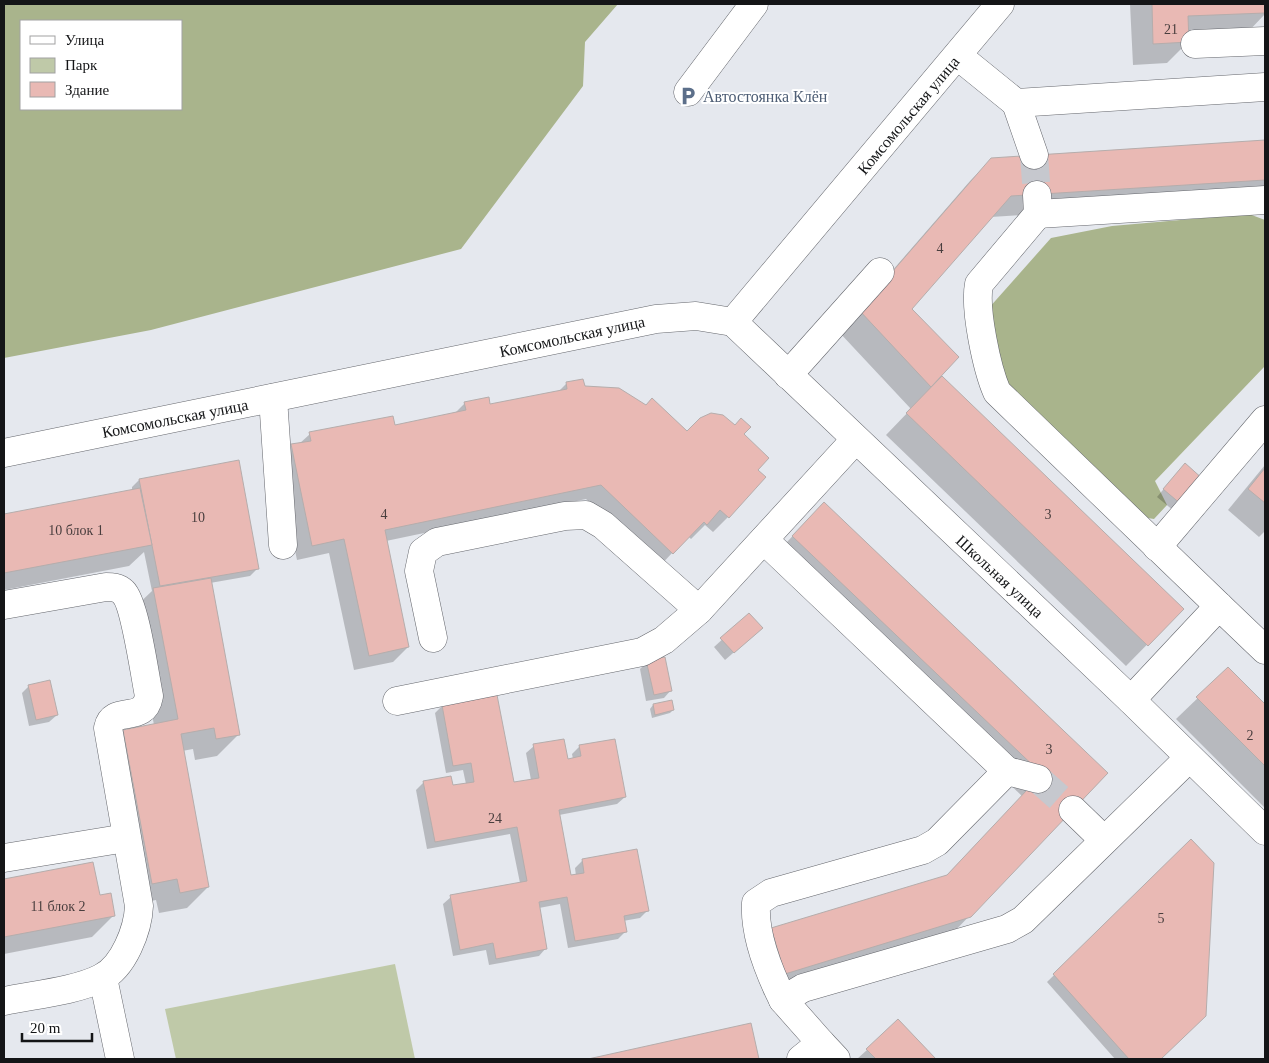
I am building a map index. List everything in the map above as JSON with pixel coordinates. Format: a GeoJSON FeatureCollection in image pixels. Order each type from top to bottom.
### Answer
{"type":"FeatureCollection","features":[{"type":"Feature","properties":{"kind":"street"},"geometry":{"type":"LineString","coordinates":[[688,92],[754,4]]}},
{"type":"Feature","properties":{"kind":"street","name":"Комсомольская улица"},"geometry":{"type":"LineString","coordinates":[[4,453],[656,319],[696,316],[733,322],[1000,4]]}},
{"type":"Feature","properties":{"kind":"street"},"geometry":{"type":"LineString","coordinates":[[1195,44],[1265,41]]}},
{"type":"Feature","properties":{"kind":"street"},"geometry":{"type":"LineString","coordinates":[[958,56],[1016,103],[1034,155]]}},
{"type":"Feature","properties":{"kind":"street"},"geometry":{"type":"LineString","coordinates":[[1016,103],[1265,87]]}},
{"type":"Feature","properties":{"kind":"street"},"geometry":{"type":"LineString","coordinates":[[1265,200],[1037,204],[978,284],[976,298],[991,379],[997,392],[1265,650]]}},
{"type":"Feature","properties":{"kind":"street"},"geometry":{"type":"LineString","coordinates":[[788,375],[880,272]]}},
{"type":"Feature","properties":{"kind":"street","name":"Школьная улица"},"geometry":{"type":"LineString","coordinates":[[733,322],[855,440],[1131,700],[1189,758],[1260,815]]}},
{"type":"Feature","properties":{"kind":"street"},"geometry":{"type":"LineString","coordinates":[[273,398],[283,546]]}},
{"type":"Feature","properties":{"kind":"street"},"geometry":{"type":"LineString","coordinates":[[1157,547],[1265,420]]}},
{"type":"Feature","properties":{"kind":"street"},"geometry":{"type":"LineString","coordinates":[[397,701],[642,652],[664,640],[699,610],[855,440]]}},
{"type":"Feature","properties":{"kind":"street"},"geometry":{"type":"LineString","coordinates":[[433,638],[419,571],[423,552],[437,542],[565,516],[586,515],[603,525],[699,610]]}},
{"type":"Feature","properties":{"kind":"street"},"geometry":{"type":"LineString","coordinates":[[764,540],[1007,771],[1038,779]]}},
{"type":"Feature","properties":{"kind":"street"},"geometry":{"type":"LineString","coordinates":[[4,605],[106,587],[116,587],[127,596],[148,696],[147,705],[141,711],[116,716],[109,723],[108,728],[139,906],[139,923],[134,937],[112,969],[103,978],[86,984],[4,1001]]}},
{"type":"Feature","properties":{"kind":"street"},"geometry":{"type":"LineString","coordinates":[[1131,700],[1219,606]]}},
{"type":"Feature","properties":{"kind":"street"},"geometry":{"type":"LineString","coordinates":[[783,1000],[803,988],[1007,929],[1023,920],[1189,758]]}},
{"type":"Feature","properties":{"kind":"street"},"geometry":{"type":"LineString","coordinates":[[820,1054],[783,1000],[776,984],[754,921],[756,903],[771,893],[922,850],[937,842],[1007,771]]}},
{"type":"Feature","properties":{"kind":"street"},"geometry":{"type":"LineString","coordinates":[[1073,810],[1104,840]]}},
{"type":"Feature","properties":{"kind":"street"},"geometry":{"type":"LineString","coordinates":[[4,858],[126,838]]}},
{"type":"Feature","properties":{"kind":"street"},"geometry":{"type":"LineString","coordinates":[[103,978],[120,1059]]}},
{"type":"Feature","properties":{"kind":"green space"},"geometry":{"type":"Polygon","coordinates":[[[4,4],[618,4],[585,42],[583,86],[461,249],[151,330],[4,358],[4,4]]]}},
{"type":"Feature","properties":{"kind":"green space"},"geometry":{"type":"Polygon","coordinates":[[[1249,214],[1265,220],[1265,366],[1155,481],[1167,505],[1154,519],[1135,516],[1001,387],[988,309],[1051,238],[1112,226],[1249,214]]]}},
{"type":"Feature","properties":{"kind":"green space"},"geometry":{"type":"Polygon","coordinates":[[[395,964],[415,1059],[176,1059],[165,1009],[395,964]]]}},
{"type":"Feature","properties":{"kind":"building"},"geometry":{"type":"Polygon","coordinates":[[[1152,4],[1265,4],[1265,13],[1188,16],[1189,42],[1153,44],[1152,4]]]}},
{"type":"Feature","properties":{"kind":"building"},"geometry":{"type":"Polygon","coordinates":[[[1265,140],[1265,180],[1011,196],[912,309],[959,357],[931,387],[859,310],[991,158],[1265,140]]]}},
{"type":"Feature","properties":{"kind":"building"},"geometry":{"type":"Polygon","coordinates":[[[942,376],[1184,609],[1148,646],[906,413],[942,376]]]}},
{"type":"Feature","properties":{"kind":"building"},"geometry":{"type":"Polygon","coordinates":[[[583,379],[585,386],[619,388],[646,405],[652,398],[687,431],[700,418],[711,413],[723,415],[735,425],[741,418],[751,427],[744,434],[769,458],[758,470],[766,477],[729,518],[720,510],[707,525],[704,522],[673,554],[601,485],[385,530],[409,647],[369,656],[344,539],[312,546],[291,444],[311,441],[309,432],[393,416],[395,425],[466,410],[464,402],[489,397],[490,404],[567,389],[566,382],[583,379]]]}},
{"type":"Feature","properties":{"kind":"building"},"geometry":{"type":"Polygon","coordinates":[[[239,460],[259,569],[160,586],[139,479],[239,460]]]}},
{"type":"Feature","properties":{"kind":"building"},"geometry":{"type":"Polygon","coordinates":[[[1185,463],[1204,480],[1182,505],[1163,489],[1185,463]]]}},
{"type":"Feature","properties":{"kind":"building"},"geometry":{"type":"Polygon","coordinates":[[[1265,468],[1265,503],[1248,489],[1265,468]]]}},
{"type":"Feature","properties":{"kind":"building"},"geometry":{"type":"Polygon","coordinates":[[[140,488],[152,545],[4,573],[4,514],[140,488]]]}},
{"type":"Feature","properties":{"kind":"building"},"geometry":{"type":"Polygon","coordinates":[[[824,502],[1108,773],[971,917],[785,974],[771,928],[947,875],[1042,774],[792,536],[824,502]]]}},
{"type":"Feature","properties":{"kind":"building"},"geometry":{"type":"Polygon","coordinates":[[[211,578],[240,735],[216,739],[214,728],[181,734],[209,887],[180,893],[177,879],[152,884],[123,730],[178,719],[153,588],[211,578]]]}},
{"type":"Feature","properties":{"kind":"building"},"geometry":{"type":"Polygon","coordinates":[[[749,613],[763,628],[734,653],[720,638],[749,613]]]}},
{"type":"Feature","properties":{"kind":"building"},"geometry":{"type":"Polygon","coordinates":[[[665,657],[672,691],[654,695],[646,660],[665,657]]]}},
{"type":"Feature","properties":{"kind":"building"},"geometry":{"type":"Polygon","coordinates":[[[1228,667],[1265,704],[1265,766],[1196,697],[1228,667]]]}},
{"type":"Feature","properties":{"kind":"building"},"geometry":{"type":"Polygon","coordinates":[[[50,680],[58,715],[36,720],[28,685],[50,680]]]}},
{"type":"Feature","properties":{"kind":"building"},"geometry":{"type":"Polygon","coordinates":[[[497,695],[514,782],[539,778],[533,744],[564,739],[568,759],[581,756],[579,745],[615,739],[626,797],[559,810],[571,875],[584,873],[582,859],[637,849],[649,911],[624,916],[627,932],[575,941],[567,897],[539,902],[547,949],[496,959],[493,943],[460,950],[450,895],[527,881],[517,827],[435,842],[423,781],[451,776],[453,785],[474,782],[471,763],[453,766],[442,705],[497,695]]]}},
{"type":"Feature","properties":{"kind":"building"},"geometry":{"type":"Polygon","coordinates":[[[672,700],[674,710],[655,715],[653,704],[672,700]]]}},
{"type":"Feature","properties":{"kind":"building"},"geometry":{"type":"Polygon","coordinates":[[[1191,839],[1214,863],[1206,1016],[1161,1059],[1129,1059],[1053,974],[1191,839]]]}},
{"type":"Feature","properties":{"kind":"building"},"geometry":{"type":"Polygon","coordinates":[[[93,862],[100,895],[111,893],[115,916],[4,937],[4,879],[93,862]]]}},
{"type":"Feature","properties":{"kind":"building"},"geometry":{"type":"Polygon","coordinates":[[[898,1019],[936,1059],[876,1059],[866,1049],[898,1019]]]}},
{"type":"Feature","properties":{"kind":"building"},"geometry":{"type":"Polygon","coordinates":[[[751,1023],[759,1059],[588,1059],[751,1023]]]}},
{"type":"Feature","properties":{"kind":"tunnel"},"geometry":{"type":"LineString","coordinates":[[1034,155],[1037,195]]}},
{"type":"Feature","properties":{"kind":"tunnel"},"geometry":{"type":"LineString","coordinates":[[1038,779],[1073,810]]}},
{"type":"Feature","properties":{"kind":"place","name":"Автостоянка Клён"},"geometry":{"type":"Point","coordinates":[688,96]}}]}
